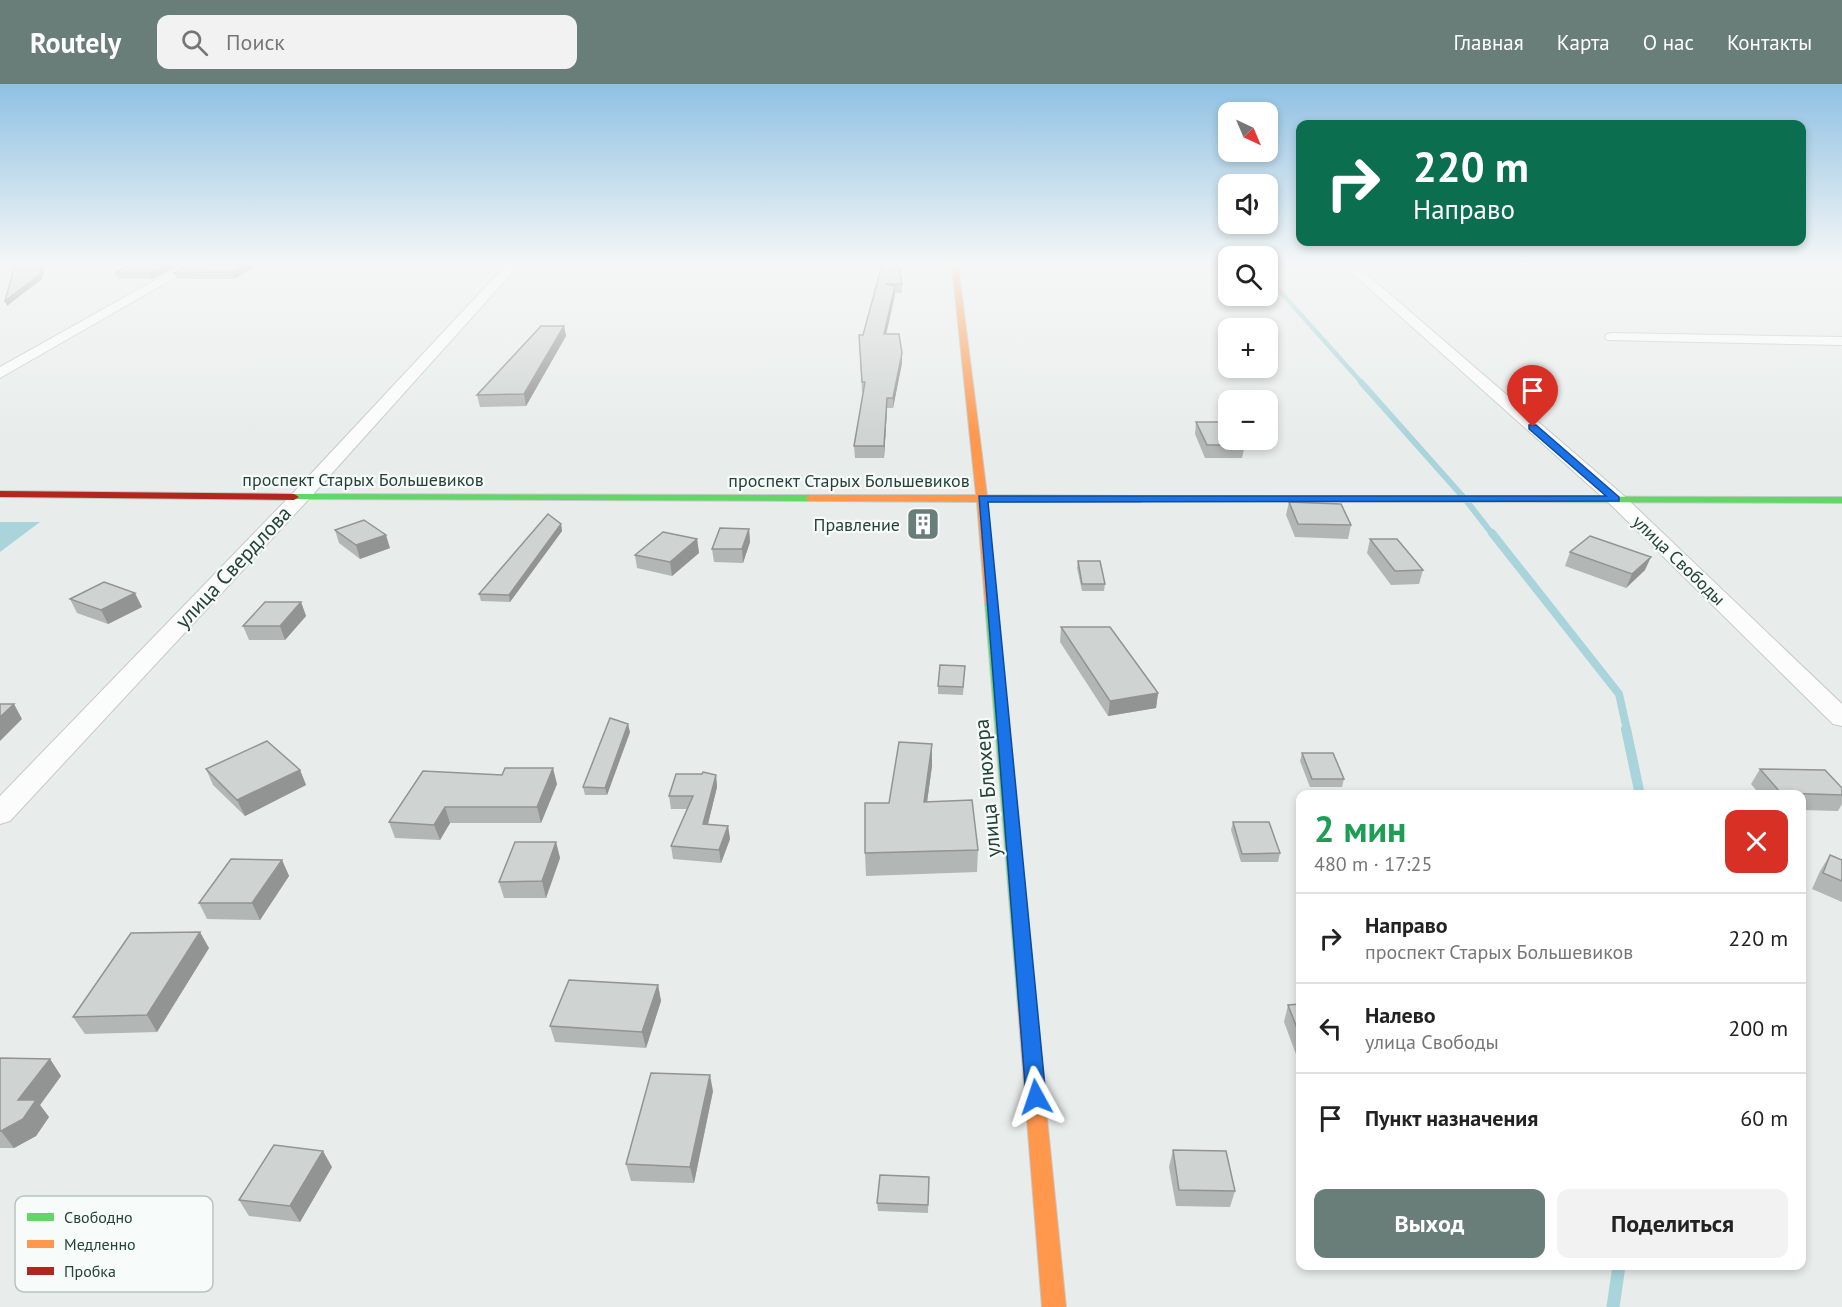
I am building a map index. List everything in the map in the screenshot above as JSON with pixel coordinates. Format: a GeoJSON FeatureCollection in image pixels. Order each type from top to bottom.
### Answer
{"type":"FeatureCollection","features":[{"type":"Feature","properties":{"kind":"street"},"geometry":{"type":"LineString","coordinates":[[0,372],[89,322]]}},
{"type":"Feature","properties":{"kind":"street","name":"улица Свердлова"},"geometry":{"type":"LineString","coordinates":[[0,814],[300,497],[461,322]]}},
{"type":"Feature","properties":{"kind":"street","name":"улица Блюхера"},"geometry":{"type":"LineString","coordinates":[[962,322],[982,499],[1054,1307]]}},
{"type":"Feature","properties":{"kind":"street","name":"улица Свободы"},"geometry":{"type":"LineString","coordinates":[[1414,322],[1616,499],[1842,718]]}},
{"type":"Feature","properties":{"kind":"street"},"geometry":{"type":"LineString","coordinates":[[1612,337],[1842,340]]}},
{"type":"Feature","properties":{"kind":"street","name":"проспект Старых Большевиков"},"geometry":{"type":"LineString","coordinates":[[0,494],[300,497],[1842,500]]}},
{"type":"Feature","properties":{"kind":"water"},"geometry":{"type":"Polygon","coordinates":[[[0,522],[40,522],[0,552],[0,522]]]}},
{"type":"Feature","properties":{"kind":"building"},"geometry":{"type":"Polygon","coordinates":[[[867,322],[887,322],[884,334],[899,334],[902,353],[893,398],[887,398],[884,446],[854,446],[865,382],[862,382],[859,335],[863,335],[867,322]]]}},
{"type":"Feature","properties":{"kind":"building"},"geometry":{"type":"Polygon","coordinates":[[[541,326],[564,326],[524,394],[477,395],[541,326]]]}},
{"type":"Feature","properties":{"kind":"building"},"geometry":{"type":"Polygon","coordinates":[[[1196,422],[1218,422],[1218,445],[1207,445],[1196,422]]]}},
{"type":"Feature","properties":{"kind":"building"},"geometry":{"type":"Polygon","coordinates":[[[1289,502],[1341,504],[1351,525],[1298,524],[1289,502]]]}},
{"type":"Feature","properties":{"kind":"building"},"geometry":{"type":"Polygon","coordinates":[[[548,514],[561,524],[509,595],[479,594],[548,514]]]}},
{"type":"Feature","properties":{"kind":"building"},"geometry":{"type":"Polygon","coordinates":[[[364,520],[386,535],[356,545],[335,530],[364,520]]]}},
{"type":"Feature","properties":{"kind":"building"},"geometry":{"type":"Polygon","coordinates":[[[720,528],[749,529],[742,549],[712,549],[720,528]]]}},
{"type":"Feature","properties":{"kind":"building"},"geometry":{"type":"Polygon","coordinates":[[[663,532],[697,539],[670,562],[635,555],[663,532]]]}},
{"type":"Feature","properties":{"kind":"building"},"geometry":{"type":"Polygon","coordinates":[[[1590,536],[1651,557],[1632,574],[1570,552],[1590,536]]]}},
{"type":"Feature","properties":{"kind":"building"},"geometry":{"type":"Polygon","coordinates":[[[1370,539],[1397,539],[1423,570],[1395,571],[1370,539]]]}},
{"type":"Feature","properties":{"kind":"building"},"geometry":{"type":"Polygon","coordinates":[[[1078,561],[1100,561],[1105,584],[1082,584],[1078,561]]]}},
{"type":"Feature","properties":{"kind":"building"},"geometry":{"type":"Polygon","coordinates":[[[104,582],[135,593],[101,610],[70,599],[104,582]]]}},
{"type":"Feature","properties":{"kind":"building"},"geometry":{"type":"Polygon","coordinates":[[[265,602],[301,602],[280,626],[243,626],[265,602]]]}},
{"type":"Feature","properties":{"kind":"building"},"geometry":{"type":"Polygon","coordinates":[[[1061,627],[1110,627],[1158,693],[1110,701],[1061,627]]]}},
{"type":"Feature","properties":{"kind":"building"},"geometry":{"type":"Polygon","coordinates":[[[940,665],[965,666],[963,687],[938,686],[940,665]]]}},
{"type":"Feature","properties":{"kind":"building"},"geometry":{"type":"Polygon","coordinates":[[[0,704],[14,704],[0,717],[0,704]]]}},
{"type":"Feature","properties":{"kind":"building"},"geometry":{"type":"Polygon","coordinates":[[[610,718],[628,724],[605,788],[583,787],[610,718]]]}},
{"type":"Feature","properties":{"kind":"building"},"geometry":{"type":"Polygon","coordinates":[[[267,741],[300,770],[237,800],[206,769],[267,741]]]}},
{"type":"Feature","properties":{"kind":"building"},"geometry":{"type":"Polygon","coordinates":[[[899,742],[932,744],[924,802],[972,800],[978,850],[865,853],[865,803],[889,803],[899,742]]]}},
{"type":"Feature","properties":{"kind":"building"},"geometry":{"type":"Polygon","coordinates":[[[1302,753],[1333,753],[1344,779],[1312,779],[1302,753]]]}},
{"type":"Feature","properties":{"kind":"building"},"geometry":{"type":"Polygon","coordinates":[[[505,768],[553,768],[537,807],[445,807],[434,825],[389,822],[423,771],[502,775],[505,768]]]}},
{"type":"Feature","properties":{"kind":"building"},"geometry":{"type":"Polygon","coordinates":[[[1760,769],[1825,770],[1842,788],[1842,795],[1806,794],[1806,790],[1778,790],[1760,769]]]}},
{"type":"Feature","properties":{"kind":"building"},"geometry":{"type":"Polygon","coordinates":[[[703,772],[716,775],[703,824],[728,826],[719,850],[671,846],[693,796],[669,796],[676,774],[702,774],[703,772]]]}},
{"type":"Feature","properties":{"kind":"building"},"geometry":{"type":"Polygon","coordinates":[[[1233,822],[1269,822],[1280,853],[1242,854],[1233,822]]]}},
{"type":"Feature","properties":{"kind":"building"},"geometry":{"type":"Polygon","coordinates":[[[515,842],[556,842],[542,881],[499,882],[515,842]]]}},
{"type":"Feature","properties":{"kind":"building"},"geometry":{"type":"Polygon","coordinates":[[[1830,855],[1842,860],[1842,881],[1823,873],[1830,855]]]}},
{"type":"Feature","properties":{"kind":"building"},"geometry":{"type":"Polygon","coordinates":[[[231,859],[282,860],[252,903],[199,903],[231,859]]]}},
{"type":"Feature","properties":{"kind":"building"},"geometry":{"type":"Polygon","coordinates":[[[200,932],[147,1015],[73,1017],[131,933],[200,932]]]}},
{"type":"Feature","properties":{"kind":"building"},"geometry":{"type":"Polygon","coordinates":[[[569,980],[658,985],[642,1032],[550,1026],[569,980]]]}},
{"type":"Feature","properties":{"kind":"building"},"geometry":{"type":"Polygon","coordinates":[[[1296,1004],[1296,1026],[1288,1005],[1296,1004]]]}},
{"type":"Feature","properties":{"kind":"building"},"geometry":{"type":"Polygon","coordinates":[[[0,1058],[50,1059],[18,1100],[36,1100],[23,1119],[1,1131],[0,1131],[0,1058]]]}},
{"type":"Feature","properties":{"kind":"building"},"geometry":{"type":"Polygon","coordinates":[[[651,1073],[710,1075],[690,1167],[626,1164],[651,1073]]]}},
{"type":"Feature","properties":{"kind":"building"},"geometry":{"type":"Polygon","coordinates":[[[274,1145],[323,1151],[290,1206],[239,1200],[274,1145]]]}},
{"type":"Feature","properties":{"kind":"building"},"geometry":{"type":"Polygon","coordinates":[[[1173,1150],[1226,1151],[1235,1191],[1179,1190],[1173,1150]]]}},
{"type":"Feature","properties":{"kind":"building"},"geometry":{"type":"Polygon","coordinates":[[[880,1175],[929,1177],[928,1205],[877,1203],[880,1175]]]}},
{"type":"Feature","properties":{"kind":"waterway"},"geometry":{"type":"LineString","coordinates":[[1307,322],[1362,383]]}},
{"type":"Feature","properties":{"kind":"waterway"},"geometry":{"type":"LineString","coordinates":[[1361,382],[1465,499],[1493,535]]}},
{"type":"Feature","properties":{"kind":"waterway"},"geometry":{"type":"LineString","coordinates":[[1492,533],[1619,694],[1627,730]]}},
{"type":"Feature","properties":{"kind":"waterway"},"geometry":{"type":"LineString","coordinates":[[1626,729],[1639,790]]}},
{"type":"Feature","properties":{"kind":"waterway"},"geometry":{"type":"LineString","coordinates":[[1613,1307],[1618,1270]]}},
{"type":"Feature","properties":{"kind":"traffic: fast"},"geometry":{"type":"LineString","coordinates":[[294,497],[810,498]]}},
{"type":"Feature","properties":{"kind":"traffic: fast"},"geometry":{"type":"LineString","coordinates":[[1141,499],[1842,500]]}},
{"type":"Feature","properties":{"kind":"traffic: fast"},"geometry":{"type":"LineString","coordinates":[[991,603],[1027,1008]]}},
{"type":"Feature","properties":{"kind":"traffic: slow"},"geometry":{"type":"LineString","coordinates":[[962,322],[982,499],[991,603]]}},
{"type":"Feature","properties":{"kind":"traffic: slow"},"geometry":{"type":"LineString","coordinates":[[810,498],[1141,499]]}},
{"type":"Feature","properties":{"kind":"traffic: slow"},"geometry":{"type":"LineString","coordinates":[[1027,1008],[1054,1307]]}},
{"type":"Feature","properties":{"kind":"traffic: jam"},"geometry":{"type":"LineString","coordinates":[[0,494],[294,497]]}},
{"type":"Feature","properties":{"kind":"place","name":"Правление"},"geometry":{"type":"Point","coordinates":[923,524]}},
{"type":"Feature","properties":{"kind":"route"},"geometry":{"type":"LineString","coordinates":[[1036,1097],[982,499],[1616,499],[1533,427]]}}]}
